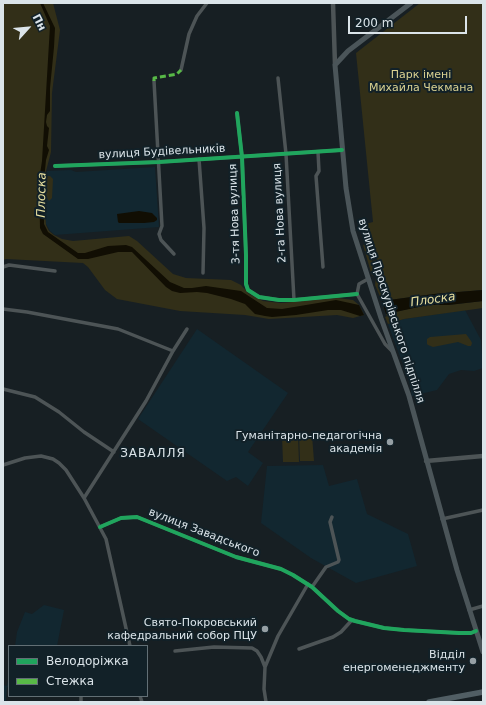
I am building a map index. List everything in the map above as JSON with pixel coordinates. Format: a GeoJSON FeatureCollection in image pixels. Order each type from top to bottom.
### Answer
{"type":"FeatureCollection","features":[{"type":"Feature","properties":{"kind":"main road"},"geometry":{"type":"LineString","coordinates":[[335,65],[348,52],[412,3]]}},
{"type":"Feature","properties":{"kind":"main road","name":"вулиця Проскурівського підпілля"},"geometry":{"type":"LineString","coordinates":[[335,65],[342,150],[353,231],[381,318],[409,396],[442,519],[483,652]]}},
{"type":"Feature","properties":{"kind":"main road"},"geometry":{"type":"LineString","coordinates":[[429,702],[483,692]]}},
{"type":"Feature","properties":{"kind":"street"},"geometry":{"type":"LineString","coordinates":[[181,70],[188,34],[197,16],[207,3]]}},
{"type":"Feature","properties":{"kind":"street"},"geometry":{"type":"LineString","coordinates":[[333,3],[335,65]]}},
{"type":"Feature","properties":{"kind":"street","name":"2-га Нова вулиця"},"geometry":{"type":"LineString","coordinates":[[278,78],[286,154],[294,300]]}},
{"type":"Feature","properties":{"kind":"street"},"geometry":{"type":"LineString","coordinates":[[154,81],[162,226],[159,234],[174,254]]}},
{"type":"Feature","properties":{"kind":"street","name":"3-тя Нова вулиця"},"geometry":{"type":"LineString","coordinates":[[237,113],[242,157],[246,284],[248,290],[259,297],[294,300]]}},
{"type":"Feature","properties":{"kind":"street","name":"вулиця Будівельників"},"geometry":{"type":"LineString","coordinates":[[55,166],[159,162],[342,150]]}},
{"type":"Feature","properties":{"kind":"street"},"geometry":{"type":"LineString","coordinates":[[318,152],[319,170],[316,176],[323,267]]}},
{"type":"Feature","properties":{"kind":"street"},"geometry":{"type":"LineString","coordinates":[[199,159],[204,228],[203,273]]}},
{"type":"Feature","properties":{"kind":"street"},"geometry":{"type":"LineString","coordinates":[[3,267],[9,265],[56,271]]}},
{"type":"Feature","properties":{"kind":"street"},"geometry":{"type":"LineString","coordinates":[[368,279],[358,284],[357,294],[385,344],[393,352]]}},
{"type":"Feature","properties":{"kind":"street"},"geometry":{"type":"LineString","coordinates":[[294,300],[357,294]]}},
{"type":"Feature","properties":{"kind":"street"},"geometry":{"type":"LineString","coordinates":[[3,309],[118,329],[173,351]]}},
{"type":"Feature","properties":{"kind":"street"},"geometry":{"type":"LineString","coordinates":[[84,498],[146,401],[173,351],[187,329]]}},
{"type":"Feature","properties":{"kind":"street"},"geometry":{"type":"LineString","coordinates":[[3,389],[36,397],[114,452]]}},
{"type":"Feature","properties":{"kind":"street"},"geometry":{"type":"LineString","coordinates":[[3,465],[14,460],[41,456],[53,459],[66,470],[84,498],[107,540],[130,645]]}},
{"type":"Feature","properties":{"kind":"street"},"geometry":{"type":"LineString","coordinates":[[426,461],[483,456]]}},
{"type":"Feature","properties":{"kind":"street"},"geometry":{"type":"LineString","coordinates":[[442,519],[483,510]]}},
{"type":"Feature","properties":{"kind":"street"},"geometry":{"type":"LineString","coordinates":[[312,587],[326,567],[338,562],[339,560],[330,522],[332,516]]}},
{"type":"Feature","properties":{"kind":"street","name":"вулиця Завадського"},"geometry":{"type":"LineString","coordinates":[[100,527],[126,517],[143,519],[236,557],[281,569],[308,584],[338,611],[352,620],[384,628],[404,630],[459,634],[476,631]]}},
{"type":"Feature","properties":{"kind":"street"},"geometry":{"type":"LineString","coordinates":[[265,668],[278,636],[308,584]]}},
{"type":"Feature","properties":{"kind":"street"},"geometry":{"type":"LineString","coordinates":[[469,610],[483,606]]}},
{"type":"Feature","properties":{"kind":"street"},"geometry":{"type":"LineString","coordinates":[[299,649],[333,637],[341,632],[352,620]]}},
{"type":"Feature","properties":{"kind":"street"},"geometry":{"type":"LineString","coordinates":[[175,651],[214,647],[252,648],[257,651],[261,657],[265,668],[266,702]]}},
{"type":"Feature","properties":{"kind":"shaded area"},"geometry":{"type":"Polygon","coordinates":[[[155,167],[159,227],[55,235],[50,231],[46,224],[45,210],[47,171],[71,170],[76,172],[155,167]]]}},
{"type":"Feature","properties":{"kind":"shaded area"},"geometry":{"type":"Polygon","coordinates":[[[465,310],[481,340],[483,368],[474,371],[461,370],[449,374],[437,390],[412,396],[409,380],[388,324],[404,319],[465,310]]]}},
{"type":"Feature","properties":{"kind":"shaded area"},"geometry":{"type":"Polygon","coordinates":[[[197,329],[288,393],[248,452],[263,463],[248,486],[236,477],[227,481],[138,419],[197,329]]]}},
{"type":"Feature","properties":{"kind":"shaded area"},"geometry":{"type":"Polygon","coordinates":[[[323,465],[329,486],[357,479],[367,514],[408,534],[417,566],[356,583],[311,558],[261,523],[267,466],[323,465]]]}},
{"type":"Feature","properties":{"kind":"shaded area"},"geometry":{"type":"Polygon","coordinates":[[[44,605],[64,610],[57,645],[15,645],[17,632],[25,612],[32,614],[44,605]]]}},
{"type":"Feature","properties":{"kind":"shaded area"},"geometry":{"type":"Polygon","coordinates":[[[8,681],[6,702],[3,702],[3,685],[7,686],[8,681]]]}},
{"type":"Feature","properties":{"kind":"green space"},"geometry":{"type":"Polygon","coordinates":[[[3,3],[53,3],[60,30],[52,93],[51,152],[46,171],[45,210],[46,225],[49,231],[62,239],[73,241],[129,236],[137,241],[173,274],[186,278],[231,280],[241,285],[249,294],[263,301],[281,303],[338,298],[353,300],[359,305],[364,315],[353,318],[337,315],[269,319],[245,315],[180,311],[117,299],[105,290],[88,267],[83,263],[3,260],[3,3]]]}},
{"type":"Feature","properties":{"kind":"green space","name":"Парк імені Михайла Чекмана"},"geometry":{"type":"Polygon","coordinates":[[[420,3],[483,3],[483,290],[434,294],[382,301],[375,285],[378,263],[376,254],[372,247],[374,247],[369,228],[359,231],[358,226],[373,222],[356,53],[420,3]]]}},
{"type":"Feature","properties":{"kind":"green space"},"geometry":{"type":"Polygon","coordinates":[[[47,176],[50,176],[53,179],[52,198],[49,201],[46,196],[47,176]]]}},
{"type":"Feature","properties":{"kind":"green space"},"geometry":{"type":"Polygon","coordinates":[[[366,244],[372,261],[376,260],[374,274],[372,276],[363,245],[366,244]]]}},
{"type":"Feature","properties":{"kind":"green space"},"geometry":{"type":"Polygon","coordinates":[[[483,301],[483,308],[404,319],[388,324],[385,317],[387,316],[386,314],[428,305],[448,305],[483,301]]]}},
{"type":"Feature","properties":{"kind":"green space"},"geometry":{"type":"Polygon","coordinates":[[[466,334],[472,343],[471,346],[458,342],[433,347],[427,344],[427,339],[430,337],[466,334]]]}},
{"type":"Feature","properties":{"kind":"green space"},"geometry":{"type":"Polygon","coordinates":[[[298,435],[299,462],[283,462],[282,436],[298,435]]]}},
{"type":"Feature","properties":{"kind":"green space"},"geometry":{"type":"Polygon","coordinates":[[[299,435],[312,435],[314,461],[300,461],[299,435]]]}},
{"type":"Feature","properties":{"kind":"water","name":"Плоска"},"geometry":{"type":"Polygon","coordinates":[[[40,3],[43,3],[55,28],[50,88],[50,111],[47,115],[46,122],[49,128],[47,146],[49,150],[46,160],[44,180],[44,224],[48,232],[78,253],[85,253],[108,246],[126,245],[132,247],[170,282],[184,288],[206,286],[241,291],[267,308],[282,309],[336,300],[359,305],[364,315],[360,316],[341,310],[328,310],[272,317],[255,314],[245,304],[231,299],[207,293],[180,293],[172,291],[166,287],[132,252],[118,252],[88,259],[78,259],[43,234],[40,228],[39,181],[42,161],[50,26],[40,3]]]}},
{"type":"Feature","properties":{"kind":"water"},"geometry":{"type":"Polygon","coordinates":[[[139,211],[152,213],[157,220],[154,222],[144,223],[118,222],[117,214],[139,211]]]}},
{"type":"Feature","properties":{"kind":"water","name":"Плоска"},"geometry":{"type":"Polygon","coordinates":[[[483,290],[483,301],[448,305],[428,305],[386,314],[382,301],[434,294],[483,290]]]}},
{"type":"Feature","properties":{"kind":"marked path"},"geometry":{"type":"LineString","coordinates":[[154,81],[154,78],[177,74],[181,70]]}},
{"type":"Feature","properties":{"kind":"cycle path"},"geometry":{"type":"LineString","coordinates":[[237,113],[242,157],[246,284],[248,290],[259,297],[279,300],[357,294]]}},
{"type":"Feature","properties":{"kind":"cycle path"},"geometry":{"type":"LineString","coordinates":[[55,166],[159,162],[342,150]]}},
{"type":"Feature","properties":{"kind":"cycle path"},"geometry":{"type":"LineString","coordinates":[[100,527],[121,518],[137,517],[236,557],[281,569],[312,587],[338,611],[349,619],[355,621],[384,628],[404,630],[459,633],[471,633],[476,631]]}},
{"type":"Feature","properties":{"kind":"place","name":"Гуманітарно-педагогічна академія"},"geometry":{"type":"Point","coordinates":[390,442]}},
{"type":"Feature","properties":{"kind":"place","name":"Свято-Покровський кафедральний собор ПЦУ"},"geometry":{"type":"Point","coordinates":[265,629]}},
{"type":"Feature","properties":{"kind":"place","name":"Відділ енергоменеджменту"},"geometry":{"type":"Point","coordinates":[473,661]}},
{"type":"Feature","properties":{"kind":"district","name":"ЗАВАЛЛЯ"},"geometry":{"type":"Point","coordinates":[153,454]}}]}
